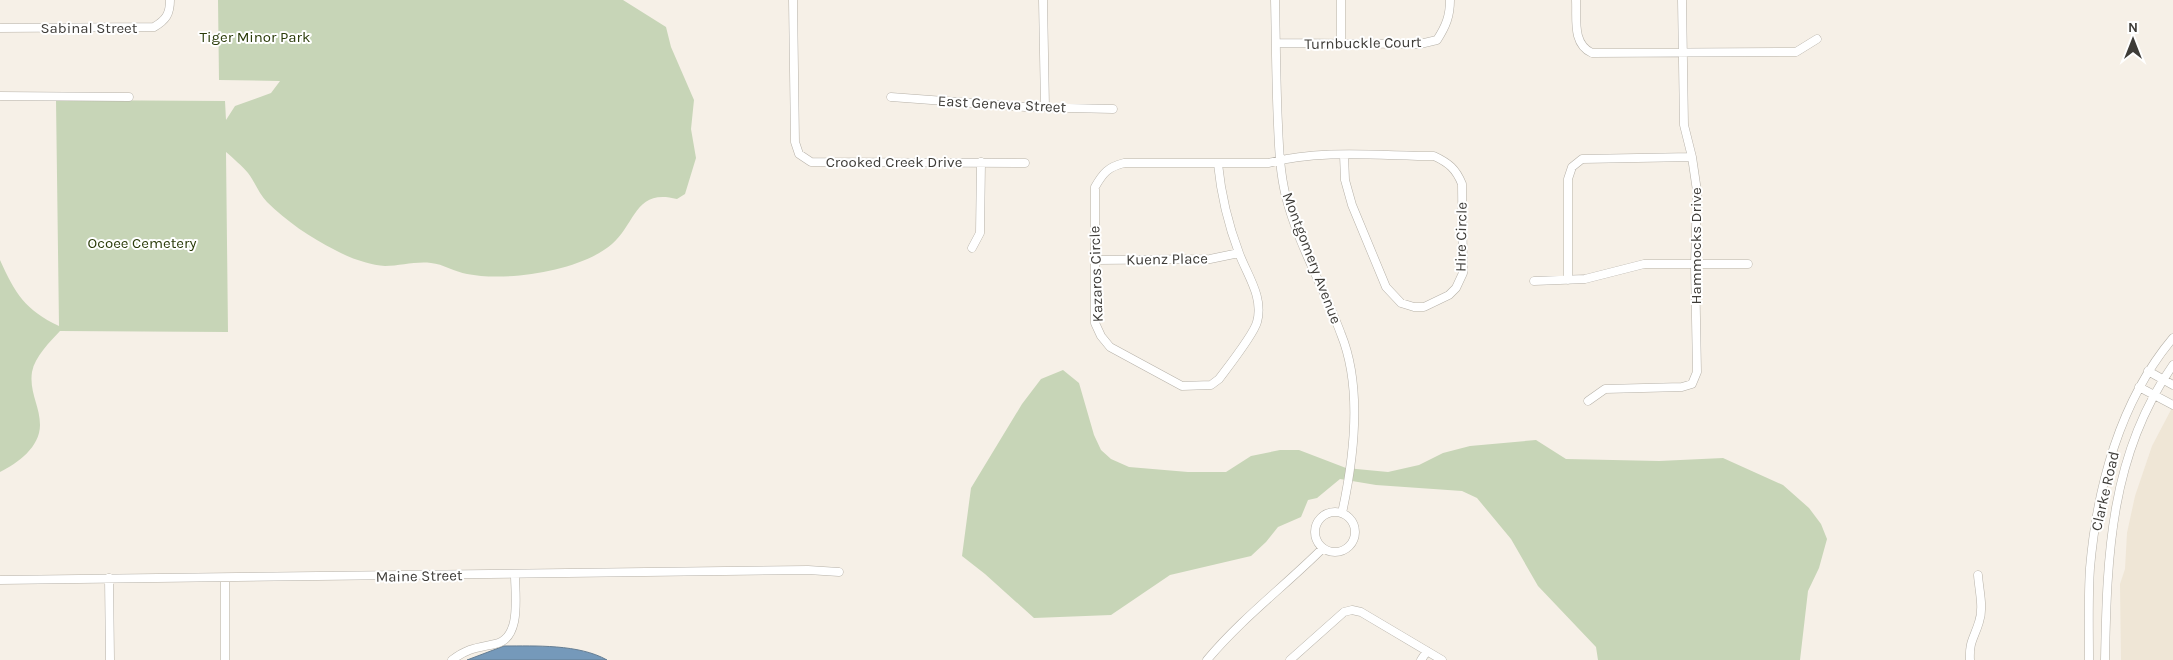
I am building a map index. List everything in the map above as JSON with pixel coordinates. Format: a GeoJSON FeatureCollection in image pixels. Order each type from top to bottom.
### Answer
{"type":"FeatureCollection","features":[{"type":"Feature","properties":{"kind":"street","name":"Sabinal Street"},"geometry":{"type":"LineString","coordinates":[[0,28],[154,27],[164,22],[170,11],[170,0]]}},
{"type":"Feature","properties":{"kind":"street","name":"Crooked Creek Drive"},"geometry":{"type":"LineString","coordinates":[[793,0],[795,142],[799,154],[811,162],[1026,163]]}},
{"type":"Feature","properties":{"kind":"street"},"geometry":{"type":"LineString","coordinates":[[1043,0],[1045,107]]}},
{"type":"Feature","properties":{"kind":"street","name":"Montgomery Avenue"},"geometry":{"type":"LineString","coordinates":[[1275,0],[1280,160],[1286,197],[1342,336],[1350,366],[1353,398],[1352,463],[1342,513]]}},
{"type":"Feature","properties":{"kind":"street"},"geometry":{"type":"LineString","coordinates":[[1340,0],[1341,44]]}},
{"type":"Feature","properties":{"kind":"street","name":"Turnbuckle Court"},"geometry":{"type":"LineString","coordinates":[[1276,43],[1420,44],[1437,40],[1446,26],[1450,0]]}},
{"type":"Feature","properties":{"kind":"street"},"geometry":{"type":"LineString","coordinates":[[1576,0],[1578,38],[1584,49],[1592,53],[1796,52],[1817,39]]}},
{"type":"Feature","properties":{"kind":"street","name":"Hammocks Drive"},"geometry":{"type":"LineString","coordinates":[[1588,401],[1605,389],[1682,387],[1692,384],[1698,372],[1695,264],[1697,191],[1684,125],[1682,0]]}},
{"type":"Feature","properties":{"kind":"street"},"geometry":{"type":"LineString","coordinates":[[0,96],[129,97]]}},
{"type":"Feature","properties":{"kind":"street","name":"East Geneva Street"},"geometry":{"type":"LineString","coordinates":[[891,97],[1045,107],[1113,109]]}},
{"type":"Feature","properties":{"kind":"street","name":"Hire Circle"},"geometry":{"type":"LineString","coordinates":[[1280,160],[1344,155],[1434,156],[1447,162],[1457,171],[1462,184],[1462,273],[1456,288],[1449,296],[1424,307],[1414,306],[1401,303],[1386,287],[1352,205],[1345,180],[1344,155]]}},
{"type":"Feature","properties":{"kind":"street"},"geometry":{"type":"LineString","coordinates":[[1568,280],[1568,179],[1572,167],[1582,160],[1692,158]]}},
{"type":"Feature","properties":{"kind":"street","name":"Kazaros Circle"},"geometry":{"type":"LineString","coordinates":[[1218,164],[1221,190],[1239,253],[1258,300],[1257,324],[1219,379],[1211,385],[1182,386],[1110,347],[1101,336],[1095,323],[1095,187],[1102,174],[1109,167],[1124,163],[1218,164],[1269,163],[1280,160]]}},
{"type":"Feature","properties":{"kind":"street"},"geometry":{"type":"LineString","coordinates":[[972,248],[980,234],[981,162]]}},
{"type":"Feature","properties":{"kind":"street","name":"Kuenz Place"},"geometry":{"type":"LineString","coordinates":[[1095,260],[1210,259],[1239,253]]}},
{"type":"Feature","properties":{"kind":"street"},"geometry":{"type":"LineString","coordinates":[[1534,281],[1602,276],[1644,264],[1748,264]]}},
{"type":"Feature","properties":{"kind":"street","name":"Clarke Road"},"geometry":{"type":"LineString","coordinates":[[2089,660],[2090,569],[2096,519],[2108,465],[2125,418],[2139,387],[2148,371],[2173,338]]}},
{"type":"Feature","properties":{"kind":"street","name":"Clarke Road"},"geometry":{"type":"LineString","coordinates":[[2105,660],[2106,574],[2112,521],[2126,464],[2138,426],[2153,394],[2173,365]]}},
{"type":"Feature","properties":{"kind":"street"},"geometry":{"type":"LineString","coordinates":[[2148,371],[2173,385]]}},
{"type":"Feature","properties":{"kind":"street"},"geometry":{"type":"LineString","coordinates":[[2139,387],[2173,406]]}},
{"type":"Feature","properties":{"kind":"street"},"geometry":{"type":"LineString","coordinates":[[1328,513],[1342,513],[1352,523],[1354,529],[1352,542],[1343,550],[1336,552],[1323,548],[1316,539],[1316,526],[1322,516],[1328,513]]}},
{"type":"Feature","properties":{"kind":"street"},"geometry":{"type":"LineString","coordinates":[[1207,660],[1250,613],[1293,578],[1323,548]]}},
{"type":"Feature","properties":{"kind":"street","name":"Maine Street"},"geometry":{"type":"LineString","coordinates":[[0,580],[808,570],[839,572]]}},
{"type":"Feature","properties":{"kind":"street"},"geometry":{"type":"LineString","coordinates":[[452,660],[463,651],[474,647],[497,644],[506,639],[513,627],[515,575]]}},
{"type":"Feature","properties":{"kind":"street"},"geometry":{"type":"LineString","coordinates":[[1970,660],[1972,638],[1979,622],[1981,610],[1978,575]]}},
{"type":"Feature","properties":{"kind":"street"},"geometry":{"type":"LineString","coordinates":[[109,578],[110,660]]}},
{"type":"Feature","properties":{"kind":"street"},"geometry":{"type":"LineString","coordinates":[[225,578],[225,660]]}},
{"type":"Feature","properties":{"kind":"street"},"geometry":{"type":"LineString","coordinates":[[1290,660],[1344,612],[1352,610],[1361,612],[1442,660]]}},
{"type":"Feature","properties":{"kind":"street"},"geometry":{"type":"LineString","coordinates":[[1421,660],[1427,651]]}},
{"type":"Feature","properties":{"kind":"shaded area"},"geometry":{"type":"Polygon","coordinates":[[[2173,406],[2173,660],[2121,660],[2120,584],[2125,569],[2127,533],[2135,496],[2152,446],[2173,406]]]}},
{"type":"Feature","properties":{"kind":"green space"},"geometry":{"type":"Polygon","coordinates":[[[218,0],[623,0],[666,27],[671,47],[694,100],[691,129],[696,158],[685,194],[677,199],[652,198],[644,203],[612,244],[582,261],[543,272],[522,275],[483,276],[462,273],[431,263],[385,266],[360,261],[341,253],[308,235],[274,209],[264,199],[248,173],[226,152],[228,332],[60,331],[40,355],[32,372],[33,393],[40,418],[39,433],[32,447],[21,459],[0,472],[0,260],[16,291],[29,307],[59,326],[56,100],[225,101],[226,120],[235,106],[271,93],[280,81],[219,80],[218,0]]]}},
{"type":"Feature","properties":{"kind":"green space"},"geometry":{"type":"Polygon","coordinates":[[[1063,370],[1079,383],[1094,435],[1101,450],[1111,459],[1129,467],[1188,472],[1226,472],[1251,456],[1280,450],[1299,450],[1346,468],[1388,472],[1419,465],[1443,453],[1470,446],[1536,440],[1566,459],[1659,461],[1723,458],[1783,485],[1809,508],[1821,524],[1827,539],[1819,568],[1808,591],[1800,660],[1598,660],[1596,647],[1538,586],[1511,539],[1477,498],[1462,491],[1376,485],[1340,479],[1317,498],[1308,500],[1301,517],[1278,527],[1251,556],[1170,575],[1111,615],[1034,618],[962,556],[971,488],[1022,404],[1041,379],[1063,370]]]}},
{"type":"Feature","properties":{"kind":"water"},"geometry":{"type":"Polygon","coordinates":[[[504,646],[557,647],[583,651],[607,660],[467,660],[504,646]]]}},
{"type":"Feature","properties":{"kind":"park label","name":"Tiger Minor Park"},"geometry":{"type":"Point","coordinates":[255,37]}},
{"type":"Feature","properties":{"kind":"park label","name":"Ocoee Cemetery"},"geometry":{"type":"Point","coordinates":[142,243]}}]}
